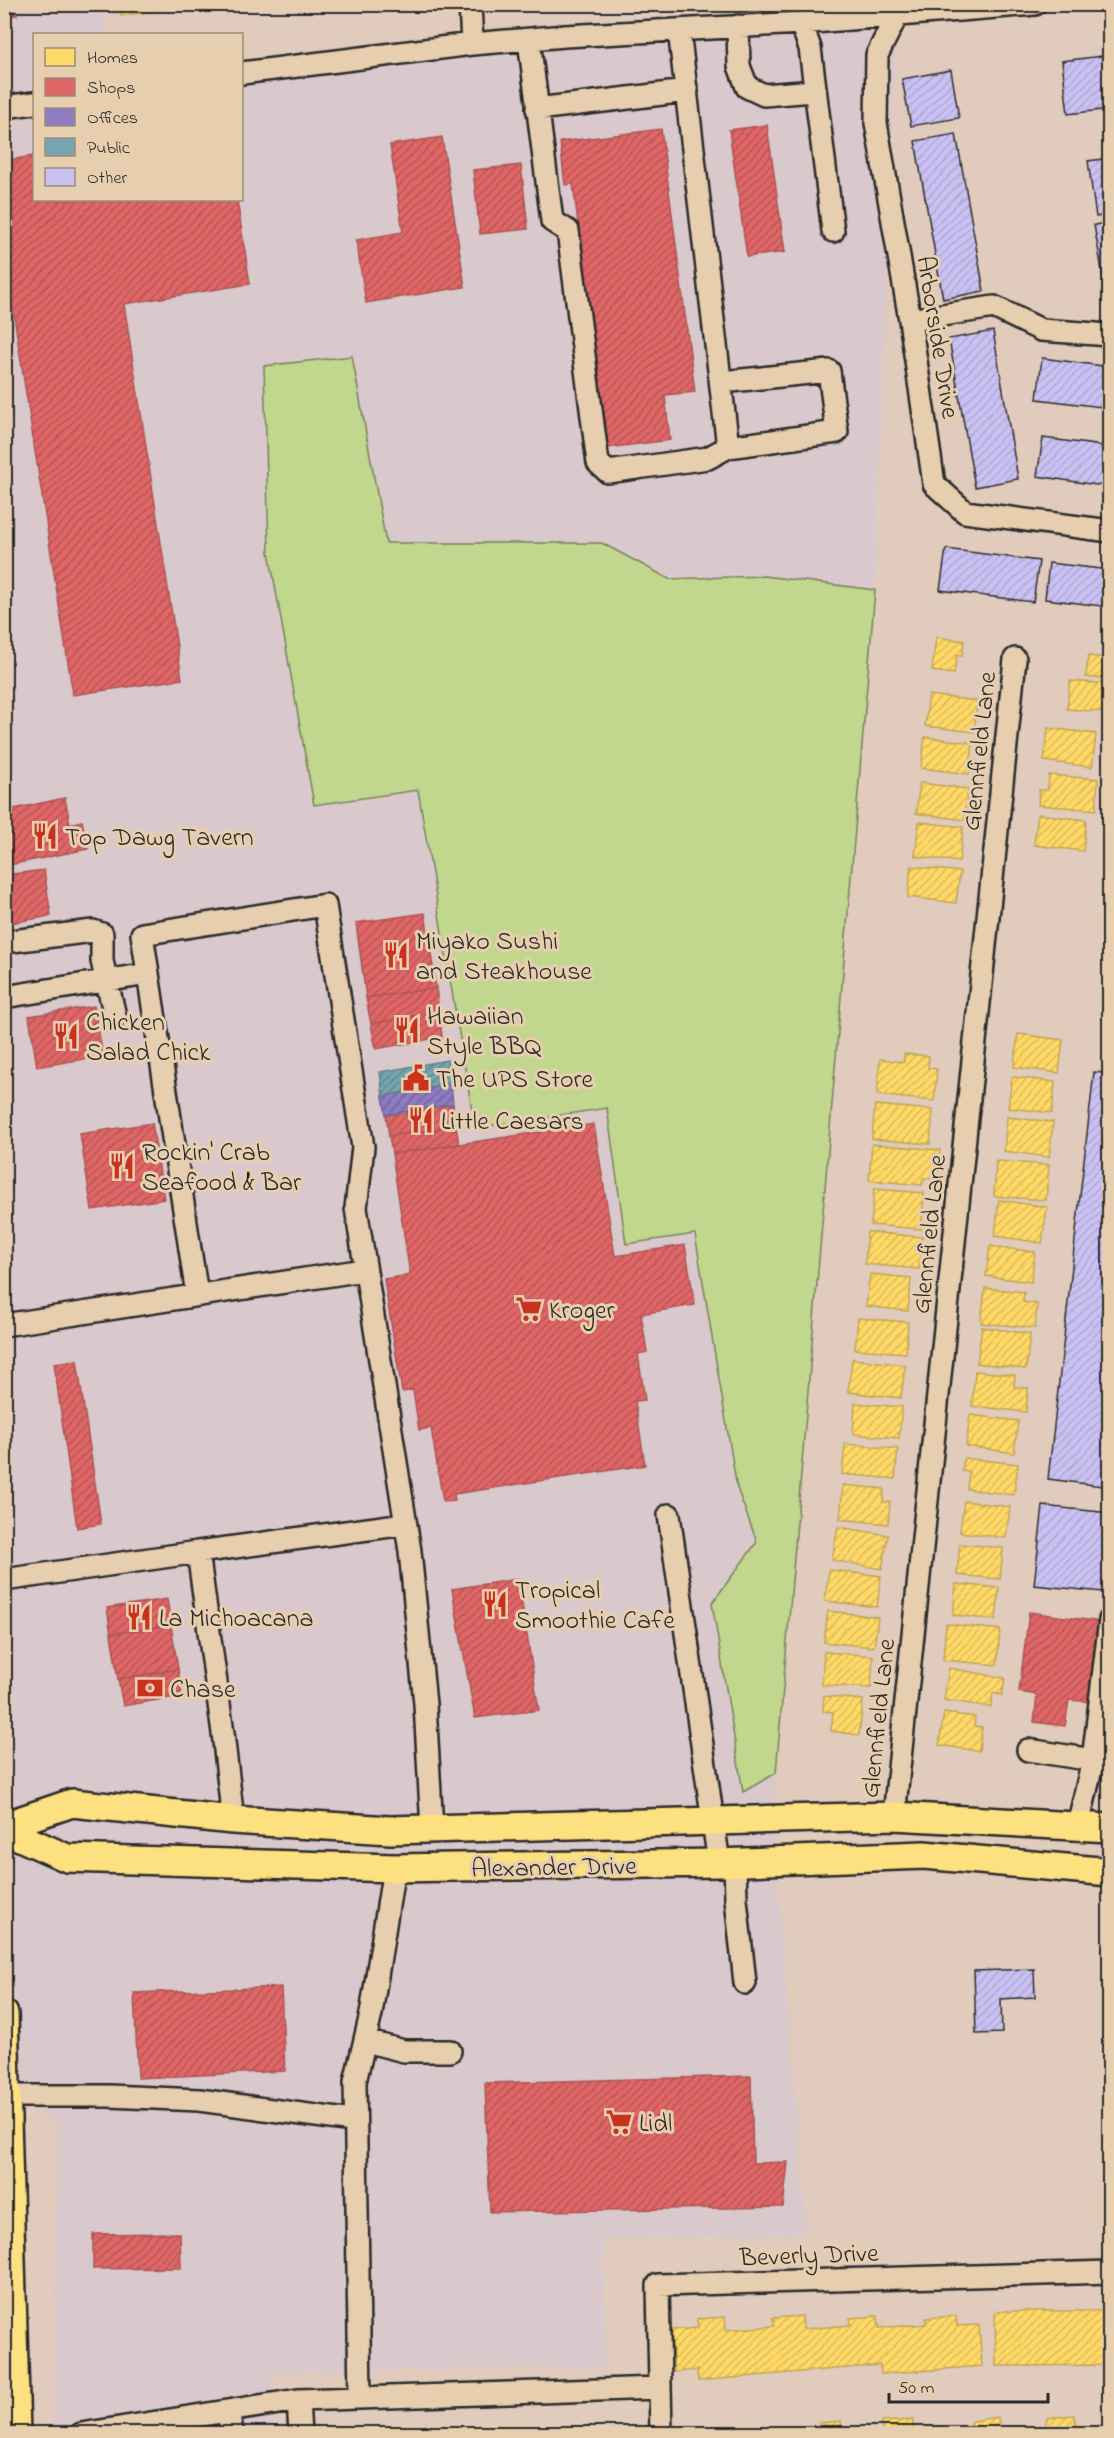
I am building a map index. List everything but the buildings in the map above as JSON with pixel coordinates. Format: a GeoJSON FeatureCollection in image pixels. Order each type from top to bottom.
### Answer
{"type":"FeatureCollection","features":[{"type":"Feature","properties":{"kind":"main road","name":"Alexander Drive"},"geometry":{"type":"LineString","coordinates":[[4,1828],[72,1803],[232,1820],[390,1830],[894,1816],[1110,1828]]}},
{"type":"Feature","properties":{"kind":"main road","name":"Alexander Drive"},"geometry":{"type":"LineString","coordinates":[[4,1828],[68,1858],[394,1868],[727,1863],[924,1855],[1110,1872]]}},
{"type":"Feature","properties":{"kind":"main road"},"geometry":{"type":"LineString","coordinates":[[4,2014],[7,2219],[16,2433]]}},
{"type":"Feature","properties":{"kind":"street"},"geometry":{"type":"LineString","coordinates":[[470,4],[472,44]]}},
{"type":"Feature","properties":{"kind":"street"},"geometry":{"type":"LineString","coordinates":[[243,73],[472,44],[738,26],[801,24],[1035,4]]}},
{"type":"Feature","properties":{"kind":"street","name":"Arborside Drive"},"geometry":{"type":"LineString","coordinates":[[896,17],[877,55],[876,123],[910,320],[934,484],[965,512],[1110,531]]}},
{"type":"Feature","properties":{"kind":"street"},"geometry":{"type":"LineString","coordinates":[[801,24],[810,48],[834,231]]}},
{"type":"Feature","properties":{"kind":"street"},"geometry":{"type":"LineString","coordinates":[[738,26],[739,66],[747,87],[764,95],[814,91]]}},
{"type":"Feature","properties":{"kind":"street"},"geometry":{"type":"LineString","coordinates":[[679,30],[728,447]]}},
{"type":"Feature","properties":{"kind":"street"},"geometry":{"type":"LineString","coordinates":[[529,40],[552,221],[568,231],[598,463],[608,472],[708,458],[728,447],[837,432],[830,371],[722,382]]}},
{"type":"Feature","properties":{"kind":"street"},"geometry":{"type":"LineString","coordinates":[[537,109],[687,91]]}},
{"type":"Feature","properties":{"kind":"street"},"geometry":{"type":"LineString","coordinates":[[4,107],[33,103]]}},
{"type":"Feature","properties":{"kind":"street"},"geometry":{"type":"LineString","coordinates":[[910,320],[994,307],[1041,330],[1110,335]]}},
{"type":"Feature","properties":{"kind":"street","name":"Glennfield Lane"},"geometry":{"type":"LineString","coordinates":[[894,1816],[1015,659]]}},
{"type":"Feature","properties":{"kind":"street"},"geometry":{"type":"LineString","coordinates":[[197,1295],[142,934],[325,905],[363,1147],[356,1208],[405,1524],[425,1704],[432,1829]]}},
{"type":"Feature","properties":{"kind":"street"},"geometry":{"type":"LineString","coordinates":[[4,942],[98,931],[104,939],[102,961],[115,1016]]}},
{"type":"Feature","properties":{"kind":"street"},"geometry":{"type":"LineString","coordinates":[[4,997],[148,974]]}},
{"type":"Feature","properties":{"kind":"street"},"geometry":{"type":"LineString","coordinates":[[4,1325],[364,1270]]}},
{"type":"Feature","properties":{"kind":"street"},"geometry":{"type":"LineString","coordinates":[[669,1515],[713,1821],[736,1899],[745,1983]]}},
{"type":"Feature","properties":{"kind":"street"},"geometry":{"type":"LineString","coordinates":[[4,1580],[405,1524]]}},
{"type":"Feature","properties":{"kind":"street"},"geometry":{"type":"LineString","coordinates":[[198,1552],[223,1732],[232,1820]]}},
{"type":"Feature","properties":{"kind":"street"},"geometry":{"type":"LineString","coordinates":[[1078,1826],[1093,1760],[1110,1620]]}},
{"type":"Feature","properties":{"kind":"street"},"geometry":{"type":"LineString","coordinates":[[1028,1750],[1093,1760]]}},
{"type":"Feature","properties":{"kind":"street"},"geometry":{"type":"LineString","coordinates":[[360,2397],[353,2121],[355,2082],[365,2041],[394,1868]]}},
{"type":"Feature","properties":{"kind":"street"},"geometry":{"type":"LineString","coordinates":[[365,2041],[404,2051],[450,2051]]}},
{"type":"Feature","properties":{"kind":"street"},"geometry":{"type":"LineString","coordinates":[[7,2096],[109,2096],[200,2100],[353,2121]]}},
{"type":"Feature","properties":{"kind":"street","name":"Beverly Drive"},"geometry":{"type":"LineString","coordinates":[[661,2433],[658,2388],[658,2285],[1110,2272]]}},
{"type":"Feature","properties":{"kind":"street"},"geometry":{"type":"LineString","coordinates":[[81,2433],[115,2431],[227,2410],[298,2400],[658,2388]]}},
{"type":"Feature","properties":{"kind":"street"},"geometry":{"type":"LineString","coordinates":[[298,2400],[300,2433]]}},
{"type":"Feature","properties":{"kind":"street"},"geometry":{"type":"LineString","coordinates":[[227,2410],[233,2433]]}},
{"type":"Feature","properties":{"kind":"shaded area"},"geometry":{"type":"Polygon","coordinates":[[[5,5],[102,5],[108,33],[33,33],[33,201],[243,201],[243,71],[896,17],[875,590],[772,1819],[807,2233],[603,2239],[605,2367],[271,2372],[275,2433],[53,2433],[58,2121],[5,2099],[5,5]]]}},
{"type":"Feature","properties":{"kind":"green space"},"geometry":{"type":"Polygon","coordinates":[[[352,356],[386,543],[602,543],[669,579],[764,576],[875,590],[776,1773],[743,1792],[712,1603],[757,1542],[737,1488],[695,1234],[626,1244],[607,1108],[475,1128],[418,790],[314,805],[269,552],[264,366],[352,356]]]}},
{"type":"Feature","properties":{"kind":"place","name":"Top Dawg Tavern"},"geometry":{"type":"Point","coordinates":[45,836]}},
{"type":"Feature","properties":{"kind":"place","name":"Miyako Sushi and Steakhouse"},"geometry":{"type":"Point","coordinates":[396,955]}},
{"type":"Feature","properties":{"kind":"place","name":"Hawaiian Style BBQ"},"geometry":{"type":"Point","coordinates":[407,1030]}},
{"type":"Feature","properties":{"kind":"place","name":"Chicken Salad Chick"},"geometry":{"type":"Point","coordinates":[66,1036]}},
{"type":"Feature","properties":{"kind":"place","name":"The UPS Store"},"geometry":{"type":"Point","coordinates":[416,1078]}},
{"type":"Feature","properties":{"kind":"place","name":"Little Caesars"},"geometry":{"type":"Point","coordinates":[421,1120]}},
{"type":"Feature","properties":{"kind":"place","name":"Rockin' Crab Seafood & Bar"},"geometry":{"type":"Point","coordinates":[122,1166]}},
{"type":"Feature","properties":{"kind":"place","name":"Kroger"},"geometry":{"type":"Point","coordinates":[529,1309]}},
{"type":"Feature","properties":{"kind":"place","name":"Tropical Smoothie Cafe"},"geometry":{"type":"Point","coordinates":[495,1604]}},
{"type":"Feature","properties":{"kind":"place","name":"La Michoacana"},"geometry":{"type":"Point","coordinates":[139,1617]}},
{"type":"Feature","properties":{"kind":"place","name":"Chase"},"geometry":{"type":"Point","coordinates":[150,1688]}},
{"type":"Feature","properties":{"kind":"place","name":"Lidl"},"geometry":{"type":"Point","coordinates":[619,2122]}}]}
